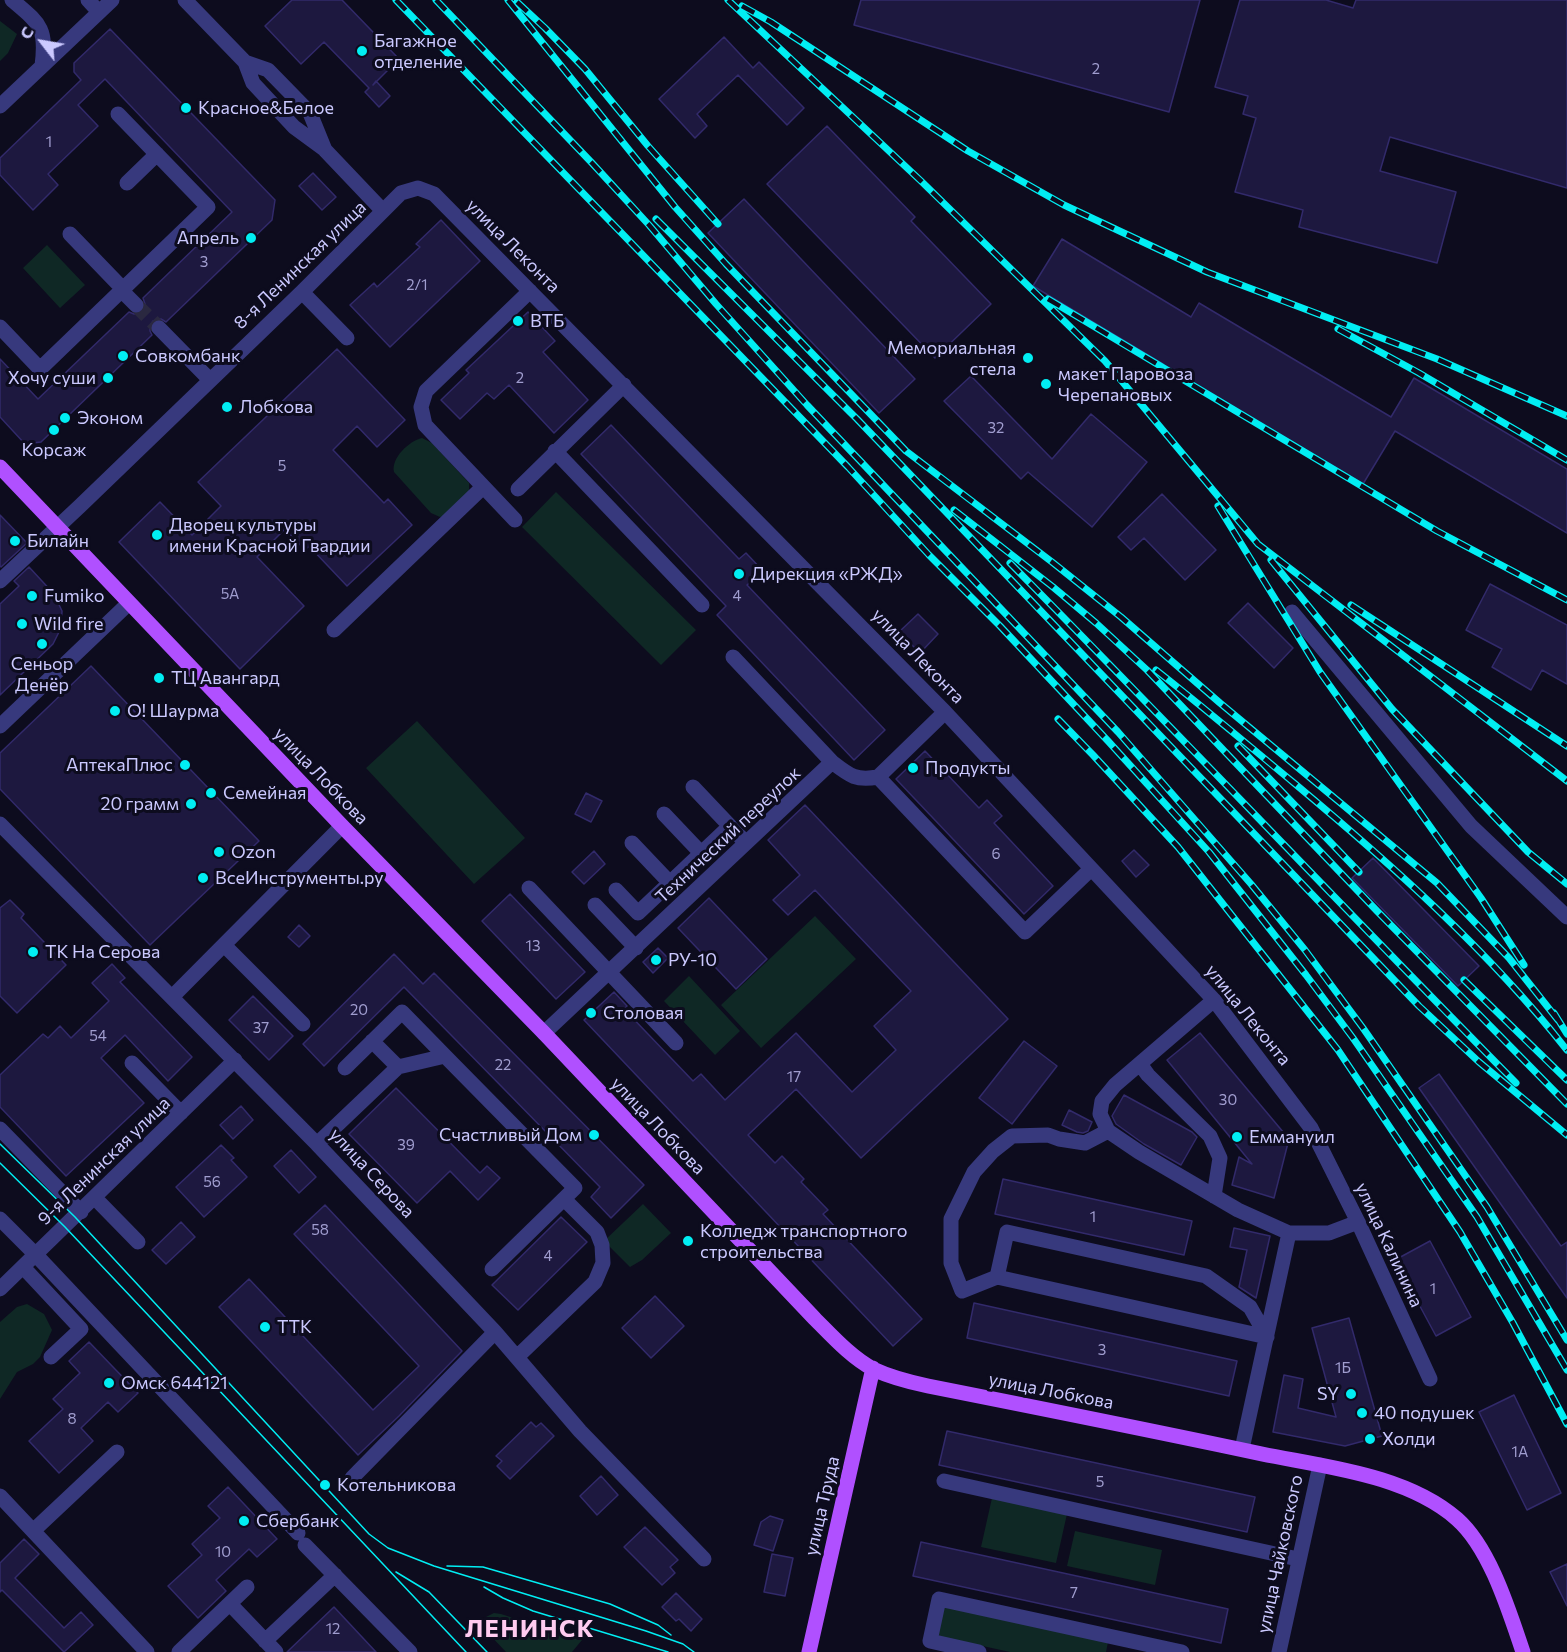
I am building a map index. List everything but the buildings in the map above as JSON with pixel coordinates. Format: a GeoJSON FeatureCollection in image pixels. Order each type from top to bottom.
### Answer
{"type":"FeatureCollection","features":[{"type":"Feature","properties":{"kind":"main road","name":"улица Лобкова"},"geometry":{"type":"LineString","coordinates":[[0,466],[342,826],[544,1033],[846,1350],[873,1368],[899,1379],[1320,1465],[1403,1486],[1423,1496],[1457,1519],[1473,1536],[1489,1563],[1523,1652]]}},
{"type":"Feature","properties":{"kind":"main road","name":"улица Труда"},"geometry":{"type":"LineString","coordinates":[[809,1652],[873,1368]]}},
{"type":"Feature","properties":{"kind":"street"},"geometry":{"type":"LineString","coordinates":[[12,0],[36,21],[43,34],[42,66]]}},
{"type":"Feature","properties":{"kind":"street"},"geometry":{"type":"LineString","coordinates":[[88,0],[99,12]]}},
{"type":"Feature","properties":{"kind":"street"},"geometry":{"type":"LineString","coordinates":[[0,106],[112,0]]}},
{"type":"Feature","properties":{"kind":"street"},"geometry":{"type":"LineString","coordinates":[[185,0],[245,62],[268,70],[310,113],[325,150],[383,211]]}},
{"type":"Feature","properties":{"kind":"street"},"geometry":{"type":"LineString","coordinates":[[0,327],[40,369],[208,207],[118,114]]}},
{"type":"Feature","properties":{"kind":"street"},"geometry":{"type":"LineString","coordinates":[[127,183],[157,154]]}},
{"type":"Feature","properties":{"kind":"street","name":"8-я Ленинская улица"},"geometry":{"type":"LineString","coordinates":[[0,580],[302,292],[401,193],[418,188]]}},
{"type":"Feature","properties":{"kind":"street","name":"улица Леконта"},"geometry":{"type":"LineString","coordinates":[[418,188],[434,194],[945,712],[1214,1000],[1311,1128]]}},
{"type":"Feature","properties":{"kind":"street"},"geometry":{"type":"LineString","coordinates":[[70,234],[136,305]]}},
{"type":"Feature","properties":{"kind":"street"},"geometry":{"type":"LineString","coordinates":[[514,520],[424,425],[421,407],[426,391],[530,291]]}},
{"type":"Feature","properties":{"kind":"street"},"geometry":{"type":"LineString","coordinates":[[302,292],[347,338]]}},
{"type":"Feature","properties":{"kind":"street"},"geometry":{"type":"LineString","coordinates":[[159,328],[210,380]]}},
{"type":"Feature","properties":{"kind":"street"},"geometry":{"type":"LineString","coordinates":[[518,489],[624,386]]}},
{"type":"Feature","properties":{"kind":"street"},"geometry":{"type":"LineString","coordinates":[[555,451],[702,605]]}},
{"type":"Feature","properties":{"kind":"street"},"geometry":{"type":"LineString","coordinates":[[334,630],[483,487]]}},
{"type":"Feature","properties":{"kind":"street"},"geometry":{"type":"LineString","coordinates":[[0,726],[129,603]]}},
{"type":"Feature","properties":{"kind":"street"},"geometry":{"type":"LineString","coordinates":[[1292,612],[1471,826],[1567,917]]}},
{"type":"Feature","properties":{"kind":"street"},"geometry":{"type":"LineString","coordinates":[[733,657],[832,762],[851,777],[865,780],[878,777],[945,712]]}},
{"type":"Feature","properties":{"kind":"street","name":"Технический переулок"},"geometry":{"type":"LineString","coordinates":[[544,1033],[832,762]]}},
{"type":"Feature","properties":{"kind":"street"},"geometry":{"type":"LineString","coordinates":[[878,777],[1025,932],[1091,869]]}},
{"type":"Feature","properties":{"kind":"street"},"geometry":{"type":"LineString","coordinates":[[693,787],[746,843]]}},
{"type":"Feature","properties":{"kind":"street"},"geometry":{"type":"LineString","coordinates":[[664,814],[701,853]]}},
{"type":"Feature","properties":{"kind":"street","name":"улица Серова"},"geometry":{"type":"LineString","coordinates":[[0,824],[317,1144],[495,1332],[580,1431],[704,1559]]}},
{"type":"Feature","properties":{"kind":"street"},"geometry":{"type":"LineString","coordinates":[[172,997],[342,826]]}},
{"type":"Feature","properties":{"kind":"street"},"geometry":{"type":"LineString","coordinates":[[616,890],[638,913],[730,826]]}},
{"type":"Feature","properties":{"kind":"street"},"geometry":{"type":"LineString","coordinates":[[632,843],[670,883]]}},
{"type":"Feature","properties":{"kind":"street"},"geometry":{"type":"LineString","coordinates":[[529,888],[676,1043]]}},
{"type":"Feature","properties":{"kind":"street"},"geometry":{"type":"LineString","coordinates":[[595,905],[636,948]]}},
{"type":"Feature","properties":{"kind":"street"},"geometry":{"type":"LineString","coordinates":[[224,945],[303,1024]]}},
{"type":"Feature","properties":{"kind":"street"},"geometry":{"type":"LineString","coordinates":[[1214,1000],[1115,1085],[1102,1101],[1100,1114],[1108,1131],[1139,1152],[1238,1210],[1289,1233],[1329,1233],[1358,1222]]}},
{"type":"Feature","properties":{"kind":"street"},"geometry":{"type":"LineString","coordinates":[[345,1068],[402,1012],[575,1188],[492,1269]]}},
{"type":"Feature","properties":{"kind":"street"},"geometry":{"type":"LineString","coordinates":[[372,1041],[398,1067]]}},
{"type":"Feature","properties":{"kind":"street"},"geometry":{"type":"LineString","coordinates":[[317,1144],[398,1067],[445,1056]]}},
{"type":"Feature","properties":{"kind":"street","name":"9-я Ленинская улица"},"geometry":{"type":"LineString","coordinates":[[0,1289],[236,1060]]}},
{"type":"Feature","properties":{"kind":"street"},"geometry":{"type":"LineString","coordinates":[[132,1063],[181,1113]]}},
{"type":"Feature","properties":{"kind":"street"},"geometry":{"type":"LineString","coordinates":[[1140,1064],[1148,1075],[1210,1136],[1220,1158],[1214,1196]]}},
{"type":"Feature","properties":{"kind":"street","name":"улица Калинина"},"geometry":{"type":"LineString","coordinates":[[1311,1128],[1358,1222],[1430,1378]]}},
{"type":"Feature","properties":{"kind":"street"},"geometry":{"type":"LineString","coordinates":[[0,1129],[81,1212]]}},
{"type":"Feature","properties":{"kind":"street"},"geometry":{"type":"LineString","coordinates":[[1108,1131],[1085,1143],[1059,1140],[1048,1135],[1012,1136],[993,1151],[974,1172],[951,1219],[951,1263],[962,1291],[997,1277],[1267,1337]]}},
{"type":"Feature","properties":{"kind":"street"},"geometry":{"type":"LineString","coordinates":[[95,1198],[138,1242]]}},
{"type":"Feature","properties":{"kind":"street"},"geometry":{"type":"LineString","coordinates":[[517,1357],[595,1282],[603,1263],[602,1245],[597,1232],[564,1199]]}},
{"type":"Feature","properties":{"kind":"street"},"geometry":{"type":"LineString","coordinates":[[0,1219],[410,1652]]}},
{"type":"Feature","properties":{"kind":"street"},"geometry":{"type":"LineString","coordinates":[[997,1277],[1007,1232],[1018,1234],[1206,1276],[1250,1307],[1267,1337]]}},
{"type":"Feature","properties":{"kind":"street"},"geometry":{"type":"LineString","coordinates":[[1242,1449],[1289,1233]]}},
{"type":"Feature","properties":{"kind":"street"},"geometry":{"type":"LineString","coordinates":[[23,1267],[81,1329],[51,1357]]}},
{"type":"Feature","properties":{"kind":"street"},"geometry":{"type":"LineString","coordinates":[[352,1478],[495,1332]]}},
{"type":"Feature","properties":{"kind":"street"},"geometry":{"type":"LineString","coordinates":[[33,1531],[117,1452]]}},
{"type":"Feature","properties":{"kind":"street","name":"улица Чайковского"},"geometry":{"type":"LineString","coordinates":[[1279,1652],[1320,1465]]}},
{"type":"Feature","properties":{"kind":"street"},"geometry":{"type":"LineString","coordinates":[[944,1481],[1298,1559]]}},
{"type":"Feature","properties":{"kind":"street"},"geometry":{"type":"LineString","coordinates":[[0,1496],[147,1652]]}},
{"type":"Feature","properties":{"kind":"street"},"geometry":{"type":"LineString","coordinates":[[230,1604],[270,1647],[335,1575]]}},
{"type":"Feature","properties":{"kind":"street"},"geometry":{"type":"LineString","coordinates":[[179,1652],[247,1587]]}},
{"type":"Feature","properties":{"kind":"street"},"geometry":{"type":"LineString","coordinates":[[980,1652],[930,1641],[939,1599],[1182,1652]]}},
{"type":"Feature","properties":{"kind":"green space"},"geometry":{"type":"Polygon","coordinates":[[[0,21],[17,34],[8,53],[0,61],[0,21]]]}},
{"type":"Feature","properties":{"kind":"green space"},"geometry":{"type":"Polygon","coordinates":[[[47,245],[85,285],[60,308],[23,268],[47,245]]]}},
{"type":"Feature","properties":{"kind":"green space"},"geometry":{"type":"Polygon","coordinates":[[[422,438],[432,443],[469,483],[469,494],[445,516],[440,517],[431,513],[394,472],[395,461],[402,451],[422,438]]]}},
{"type":"Feature","properties":{"kind":"green space"},"geometry":{"type":"Polygon","coordinates":[[[556,492],[696,630],[661,665],[522,527],[556,492]]]}},
{"type":"Feature","properties":{"kind":"green space"},"geometry":{"type":"Polygon","coordinates":[[[417,721],[525,838],[474,884],[366,768],[417,721]]]}},
{"type":"Feature","properties":{"kind":"green space"},"geometry":{"type":"Polygon","coordinates":[[[815,916],[856,959],[761,1048],[721,1005],[815,916]]]}},
{"type":"Feature","properties":{"kind":"green space"},"geometry":{"type":"Polygon","coordinates":[[[689,976],[740,1031],[715,1055],[664,1001],[689,976]]]}},
{"type":"Feature","properties":{"kind":"green space"},"geometry":{"type":"Polygon","coordinates":[[[643,1204],[671,1233],[642,1260],[630,1267],[604,1241],[643,1204]]]}},
{"type":"Feature","properties":{"kind":"green space"},"geometry":{"type":"Polygon","coordinates":[[[27,1304],[44,1314],[52,1330],[40,1357],[33,1364],[17,1372],[0,1399],[0,1322],[17,1307],[27,1304]]]}},
{"type":"Feature","properties":{"kind":"green space"},"geometry":{"type":"Polygon","coordinates":[[[992,1498],[1067,1514],[1056,1563],[981,1547],[992,1498]]]}},
{"type":"Feature","properties":{"kind":"green space"},"geometry":{"type":"Polygon","coordinates":[[[1075,1531],[1162,1550],[1155,1585],[1067,1566],[1075,1531]]]}},
{"type":"Feature","properties":{"kind":"green space"},"geometry":{"type":"Polygon","coordinates":[[[944,1606],[1108,1642],[1106,1652],[1010,1652],[937,1636],[944,1606]]]}},
{"type":"Feature","properties":{"kind":"green space"},"geometry":{"type":"Polygon","coordinates":[[[494,1613],[582,1640],[572,1652],[506,1652],[487,1632],[483,1624],[486,1617],[494,1613]]]}},
{"type":"Feature","properties":{"kind":"tunnel"},"geometry":{"type":"LineString","coordinates":[[136,305],[159,328]]}},
{"type":"Feature","properties":{"kind":"tram line"},"geometry":{"type":"LineString","coordinates":[[0,1144],[75,1217],[369,1534],[388,1548],[434,1566],[646,1631],[683,1644],[694,1652]]}},
{"type":"Feature","properties":{"kind":"tram line"},"geometry":{"type":"LineString","coordinates":[[0,1163],[65,1227],[466,1652]]}},
{"type":"Feature","properties":{"kind":"tram line"},"geometry":{"type":"LineString","coordinates":[[447,1566],[483,1567],[610,1604],[658,1625],[671,1635]]}},
{"type":"Feature","properties":{"kind":"tram line"},"geometry":{"type":"LineString","coordinates":[[396,1572],[429,1592],[487,1652]]}},
{"type":"Feature","properties":{"kind":"tram line"},"geometry":{"type":"LineString","coordinates":[[484,1587],[533,1611],[668,1652]]}},
{"type":"Feature","properties":{"kind":"railway"},"geometry":{"type":"LineString","coordinates":[[396,0],[1000,626],[1209,852],[1353,1038],[1477,1217],[1567,1370]]}},
{"type":"Feature","properties":{"kind":"railway"},"geometry":{"type":"LineString","coordinates":[[436,0],[649,225],[807,405],[1118,732],[1251,884],[1305,950],[1363,1028],[1487,1207],[1567,1340]]}},
{"type":"Feature","properties":{"kind":"railway"},"geometry":{"type":"LineString","coordinates":[[508,0],[675,207],[726,264],[906,451],[1121,617],[1220,703],[1437,883],[1509,958],[1558,1020]]}},
{"type":"Feature","properties":{"kind":"railway"},"geometry":{"type":"LineString","coordinates":[[728,0],[921,181],[1105,361],[1258,544],[1567,781]]}},
{"type":"Feature","properties":{"kind":"railway"},"geometry":{"type":"LineString","coordinates":[[517,2],[585,69],[648,146],[718,224]]}},
{"type":"Feature","properties":{"kind":"railway"},"geometry":{"type":"LineString","coordinates":[[742,6],[771,22],[968,151],[1064,205],[1207,272],[1437,359],[1567,416]]}},
{"type":"Feature","properties":{"kind":"railway"},"geometry":{"type":"LineString","coordinates":[[656,219],[857,419],[1419,1006],[1479,1062],[1567,1135]]}},
{"type":"Feature","properties":{"kind":"railway"},"geometry":{"type":"LineString","coordinates":[[1048,299],[1437,531],[1567,600]]}},
{"type":"Feature","properties":{"kind":"railway"},"geometry":{"type":"LineString","coordinates":[[1338,329],[1419,373],[1567,460]]}},
{"type":"Feature","properties":{"kind":"railway"},"geometry":{"type":"LineString","coordinates":[[1218,506],[1320,672],[1481,898],[1524,965]]}},
{"type":"Feature","properties":{"kind":"railway"},"geometry":{"type":"LineString","coordinates":[[954,510],[1053,587],[1147,670],[1377,911],[1567,1104]]}},
{"type":"Feature","properties":{"kind":"railway"},"geometry":{"type":"LineString","coordinates":[[1271,560],[1392,709],[1528,852],[1567,884]]}},
{"type":"Feature","properties":{"kind":"railway"},"geometry":{"type":"LineString","coordinates":[[1010,563],[1516,1083]]}},
{"type":"Feature","properties":{"kind":"railway"},"geometry":{"type":"LineString","coordinates":[[1351,605],[1567,746]]}},
{"type":"Feature","properties":{"kind":"railway"},"geometry":{"type":"LineString","coordinates":[[1156,670],[1367,845],[1437,909],[1504,977],[1567,1050]]}},
{"type":"Feature","properties":{"kind":"railway"},"geometry":{"type":"LineString","coordinates":[[1058,719],[1178,847],[1338,1050],[1460,1232],[1513,1323],[1567,1424]]}},
{"type":"Feature","properties":{"kind":"railway"},"geometry":{"type":"LineString","coordinates":[[1238,746],[1359,872]]}},
{"type":"Feature","properties":{"kind":"railway"},"geometry":{"type":"LineString","coordinates":[[1464,980],[1567,1080]]}},
{"type":"Feature","properties":{"kind":"railway"},"geometry":{"type":"LineString","coordinates":[[1554,1013],[1567,1034]]}},
{"type":"Feature","properties":{"kind":"place","name":"Багажное отделение"},"geometry":{"type":"Point","coordinates":[362,51]}},
{"type":"Feature","properties":{"kind":"place","name":"Красное&Белое"},"geometry":{"type":"Point","coordinates":[186,108]}},
{"type":"Feature","properties":{"kind":"place","name":"Апрель"},"geometry":{"type":"Point","coordinates":[251,238]}},
{"type":"Feature","properties":{"kind":"place","name":"ВТБ"},"geometry":{"type":"Point","coordinates":[518,321]}},
{"type":"Feature","properties":{"kind":"place","name":"Совкомбанк"},"geometry":{"type":"Point","coordinates":[123,356]}},
{"type":"Feature","properties":{"kind":"place","name":"Мемориальная стела"},"geometry":{"type":"Point","coordinates":[1028,358]}},
{"type":"Feature","properties":{"kind":"place","name":"Хочу суши"},"geometry":{"type":"Point","coordinates":[108,378]}},
{"type":"Feature","properties":{"kind":"place","name":"макет Паровоза Черепановых"},"geometry":{"type":"Point","coordinates":[1046,384]}},
{"type":"Feature","properties":{"kind":"place","name":"Лобкова"},"geometry":{"type":"Point","coordinates":[227,407]}},
{"type":"Feature","properties":{"kind":"place","name":"Эконом"},"geometry":{"type":"Point","coordinates":[65,418]}},
{"type":"Feature","properties":{"kind":"place","name":"Корсаж"},"geometry":{"type":"Point","coordinates":[54,430]}},
{"type":"Feature","properties":{"kind":"place","name":"Дворец культуры имени Красной Гвардии"},"geometry":{"type":"Point","coordinates":[157,535]}},
{"type":"Feature","properties":{"kind":"place","name":"Билайн"},"geometry":{"type":"Point","coordinates":[15,541]}},
{"type":"Feature","properties":{"kind":"place","name":"Дирекция «РЖД»"},"geometry":{"type":"Point","coordinates":[739,574]}},
{"type":"Feature","properties":{"kind":"place","name":"Fumiko"},"geometry":{"type":"Point","coordinates":[32,596]}},
{"type":"Feature","properties":{"kind":"place","name":"Wild fire"},"geometry":{"type":"Point","coordinates":[22,624]}},
{"type":"Feature","properties":{"kind":"place","name":"Сеньор Денёр"},"geometry":{"type":"Point","coordinates":[42,644]}},
{"type":"Feature","properties":{"kind":"place","name":"ТЦ Авангард"},"geometry":{"type":"Point","coordinates":[159,678]}},
{"type":"Feature","properties":{"kind":"place","name":"О! Шаурма"},"geometry":{"type":"Point","coordinates":[115,711]}},
{"type":"Feature","properties":{"kind":"place","name":"АптекаПлюс"},"geometry":{"type":"Point","coordinates":[185,765]}},
{"type":"Feature","properties":{"kind":"place","name":"Продукты"},"geometry":{"type":"Point","coordinates":[913,768]}},
{"type":"Feature","properties":{"kind":"place","name":"Семейная"},"geometry":{"type":"Point","coordinates":[211,793]}},
{"type":"Feature","properties":{"kind":"place","name":"20 грамм"},"geometry":{"type":"Point","coordinates":[191,804]}},
{"type":"Feature","properties":{"kind":"place","name":"Ozon"},"geometry":{"type":"Point","coordinates":[219,852]}},
{"type":"Feature","properties":{"kind":"place","name":"ВсеИнструменты.ру"},"geometry":{"type":"Point","coordinates":[203,878]}},
{"type":"Feature","properties":{"kind":"place","name":"ТК На Серова"},"geometry":{"type":"Point","coordinates":[33,952]}},
{"type":"Feature","properties":{"kind":"place","name":"РУ-10"},"geometry":{"type":"Point","coordinates":[656,960]}},
{"type":"Feature","properties":{"kind":"place","name":"Столовая"},"geometry":{"type":"Point","coordinates":[591,1013]}},
{"type":"Feature","properties":{"kind":"place","name":"Счастливый Дом"},"geometry":{"type":"Point","coordinates":[594,1135]}},
{"type":"Feature","properties":{"kind":"place","name":"Еммануил"},"geometry":{"type":"Point","coordinates":[1237,1137]}},
{"type":"Feature","properties":{"kind":"place","name":"Колледж транспортного строительства"},"geometry":{"type":"Point","coordinates":[688,1241]}},
{"type":"Feature","properties":{"kind":"place","name":"ТТК"},"geometry":{"type":"Point","coordinates":[265,1327]}},
{"type":"Feature","properties":{"kind":"place","name":"Омск 644121"},"geometry":{"type":"Point","coordinates":[109,1383]}},
{"type":"Feature","properties":{"kind":"place","name":"SY"},"geometry":{"type":"Point","coordinates":[1351,1394]}},
{"type":"Feature","properties":{"kind":"place","name":"40 подушек"},"geometry":{"type":"Point","coordinates":[1362,1413]}},
{"type":"Feature","properties":{"kind":"place","name":"Холди"},"geometry":{"type":"Point","coordinates":[1370,1439]}},
{"type":"Feature","properties":{"kind":"place","name":"Котельникова"},"geometry":{"type":"Point","coordinates":[325,1485]}},
{"type":"Feature","properties":{"kind":"place","name":"Сбербанк"},"geometry":{"type":"Point","coordinates":[244,1521]}},
{"type":"Feature","properties":{"kind":"district","name":"ЛЕНИНСК"},"geometry":{"type":"Point","coordinates":[530,1629]}}]}
